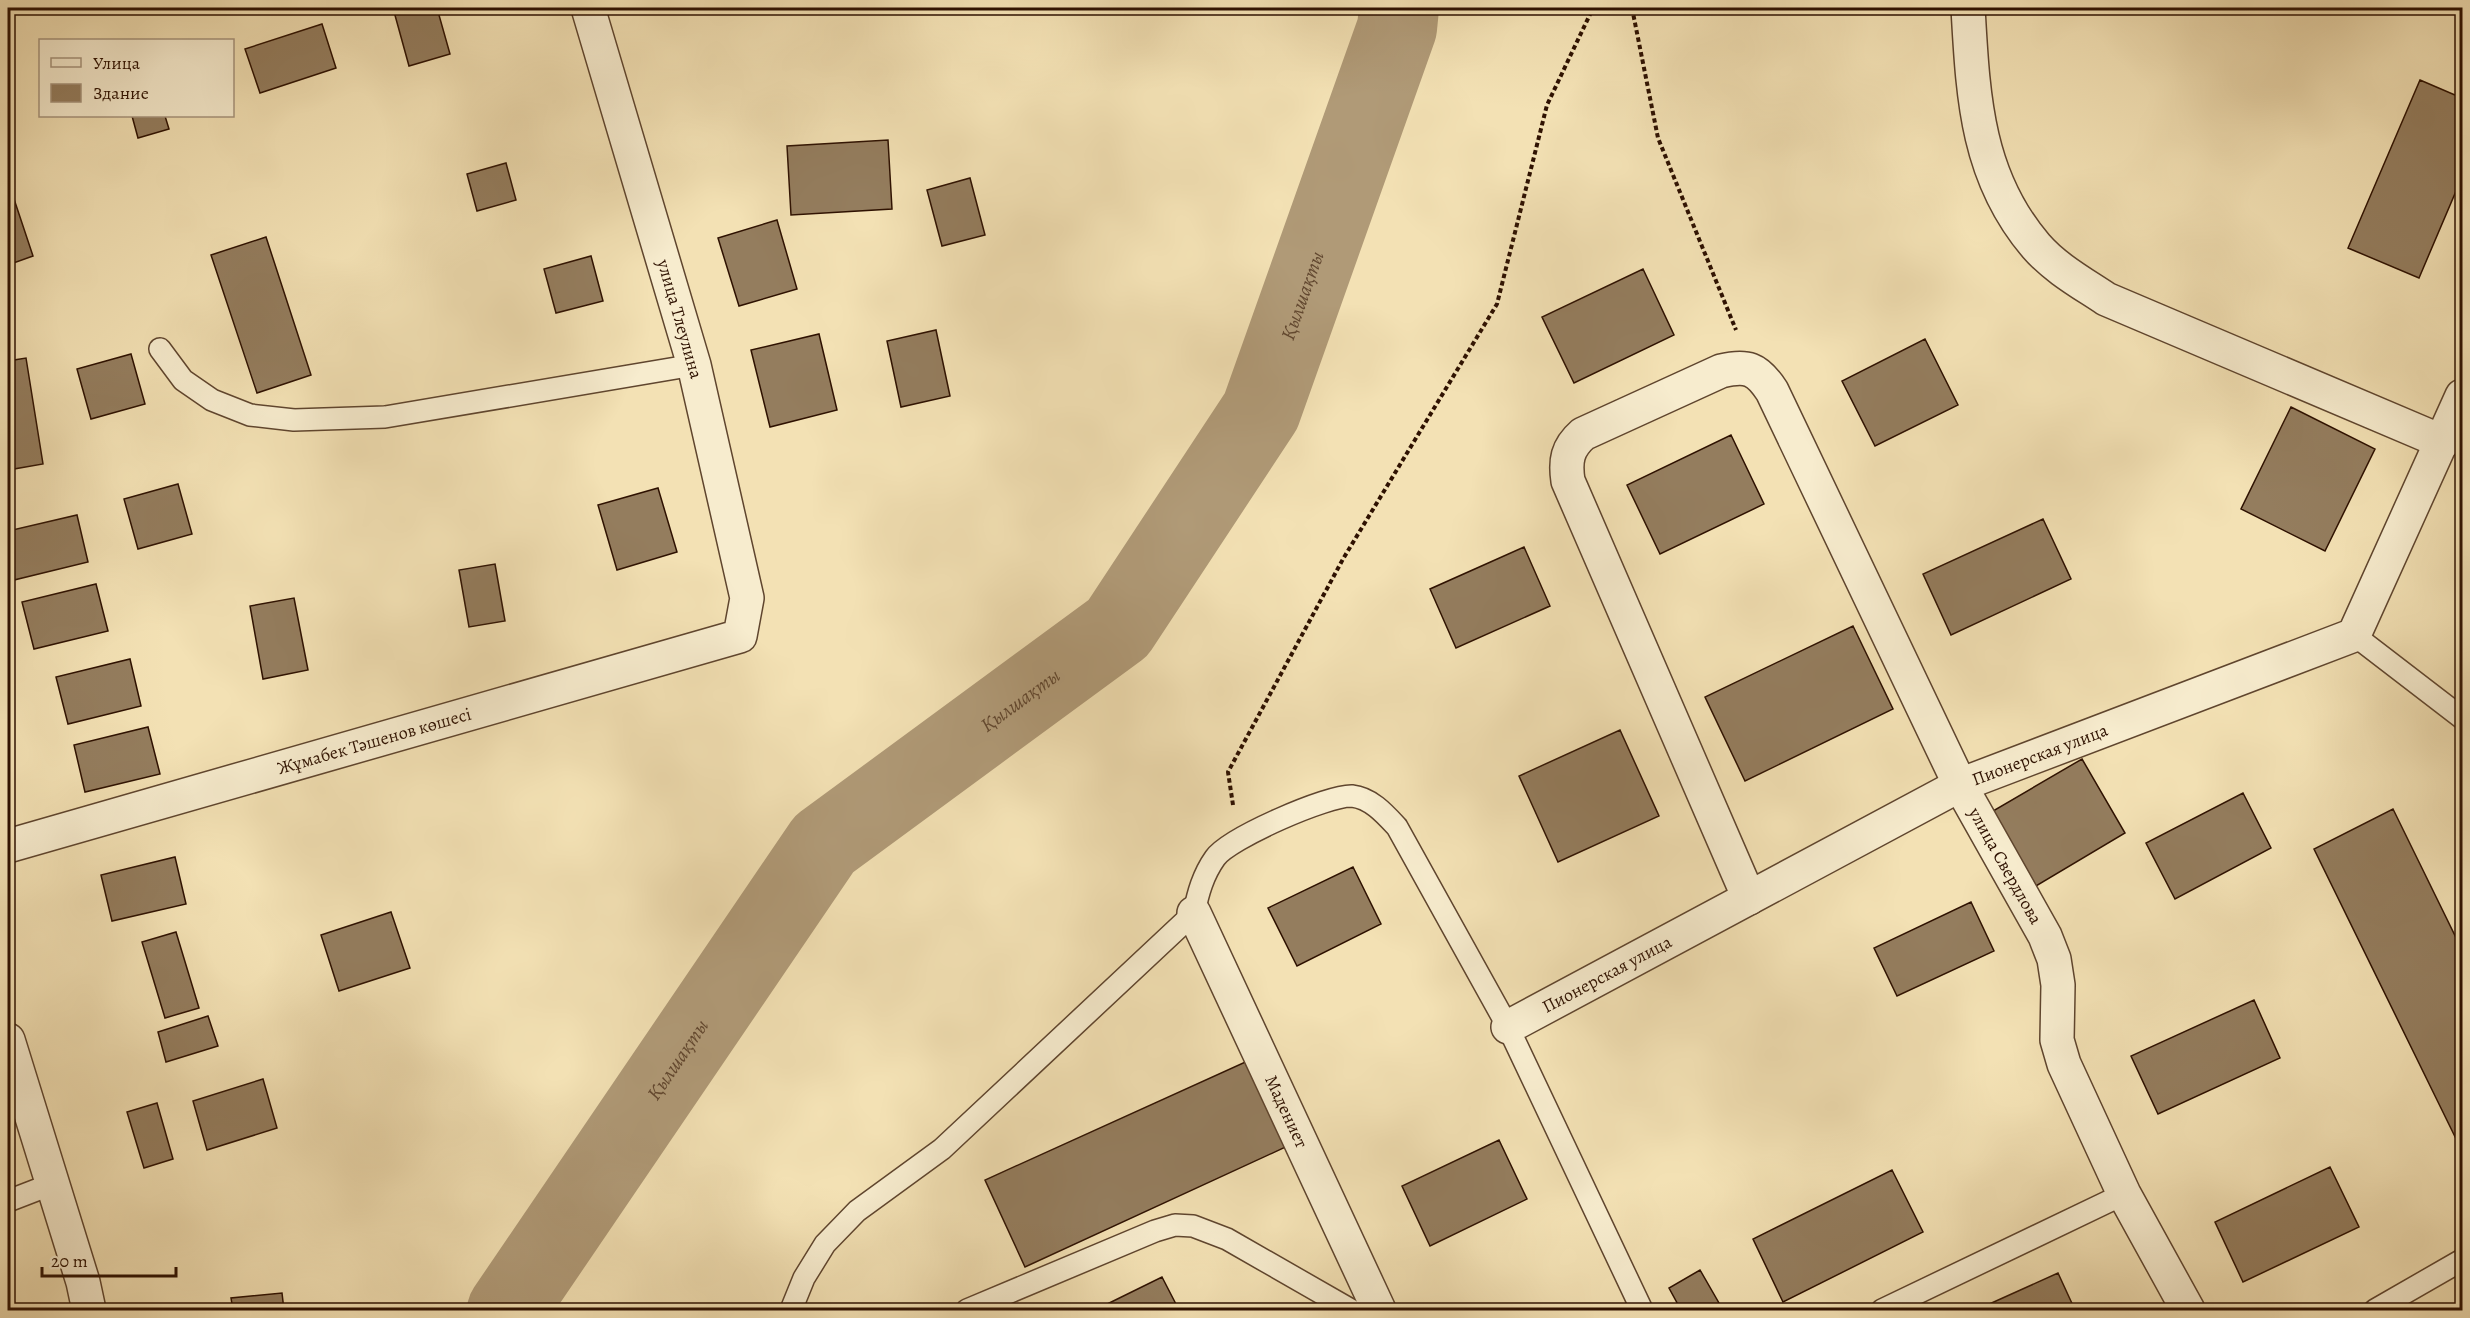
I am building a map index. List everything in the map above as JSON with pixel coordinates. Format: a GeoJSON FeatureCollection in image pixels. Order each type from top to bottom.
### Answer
{"type":"FeatureCollection","features":[{"type":"Feature","properties":{"kind":"street","name":"улица Тлеулина"},"geometry":{"type":"LineString","coordinates":[[588,8],[694,365],[747,598],[740,636]]}},
{"type":"Feature","properties":{"kind":"street"},"geometry":{"type":"LineString","coordinates":[[1968,8],[1977,121],[1994,178],[2010,209],[2037,247],[2070,276],[2106,299],[2444,442]]}},
{"type":"Feature","properties":{"kind":"street"},"geometry":{"type":"LineString","coordinates":[[1749,898],[1568,482],[1566,467],[1567,453],[1583,434],[1721,371],[1737,368],[1752,370]]}},
{"type":"Feature","properties":{"kind":"street","name":"улица Свердлова"},"geometry":{"type":"LineString","coordinates":[[1752,370],[1764,379],[1772,391],[1960,785],[2045,936],[2054,959],[2058,985],[2057,1040],[2064,1064],[2124,1194],[2188,1311]]}},
{"type":"Feature","properties":{"kind":"street"},"geometry":{"type":"LineString","coordinates":[[2354,635],[2444,442],[2463,396]]}},
{"type":"Feature","properties":{"kind":"street","name":"Пионерская улица"},"geometry":{"type":"LineString","coordinates":[[1508,1027],[1960,785],[2354,635]]}},
{"type":"Feature","properties":{"kind":"street","name":"Жұмабек Тәшенов көшесі"},"geometry":{"type":"LineString","coordinates":[[8,846],[740,636]]}},
{"type":"Feature","properties":{"kind":"street","name":"Мадениет"},"geometry":{"type":"LineString","coordinates":[[1194,913],[1379,1311]]}},
{"type":"Feature","properties":{"kind":"street"},"geometry":{"type":"LineString","coordinates":[[8,1040],[83,1282],[89,1311]]}},
{"type":"Feature","properties":{"kind":"lane"},"geometry":{"type":"LineString","coordinates":[[160,349],[183,380],[212,400],[250,415],[294,420],[385,417],[694,365]]}},
{"type":"Feature","properties":{"kind":"lane"},"geometry":{"type":"LineString","coordinates":[[2354,635],[2463,718]]}},
{"type":"Feature","properties":{"kind":"lane"},"geometry":{"type":"LineString","coordinates":[[791,1311],[804,1278],[825,1244],[857,1211],[942,1149],[1194,913],[1199,886],[1216,856],[1238,839],[1328,800],[1353,796],[1377,806],[1397,827],[1508,1027],[1642,1311]]}},
{"type":"Feature","properties":{"kind":"lane"},"geometry":{"type":"LineString","coordinates":[[8,1201],[52,1184]]}},
{"type":"Feature","properties":{"kind":"lane"},"geometry":{"type":"LineString","coordinates":[[1882,1311],[2124,1194]]}},
{"type":"Feature","properties":{"kind":"lane"},"geometry":{"type":"LineString","coordinates":[[967,1311],[1155,1231],[1175,1225],[1193,1226],[1227,1239],[1351,1311]]}},
{"type":"Feature","properties":{"kind":"lane"},"geometry":{"type":"LineString","coordinates":[[2375,1311],[2463,1260]]}},
{"type":"Feature","properties":{"kind":"path"},"geometry":{"type":"LineString","coordinates":[[1238,839],[1228,772],[1343,559],[1497,304],[1546,105],[1593,8]]}},
{"type":"Feature","properties":{"kind":"path"},"geometry":{"type":"LineString","coordinates":[[1632,8],[1658,138],[1752,370]]}},
{"type":"Feature","properties":{"kind":"building"},"geometry":{"type":"Polygon","coordinates":[[[393,8],[437,8],[450,54],[409,66],[393,8]]]}},
{"type":"Feature","properties":{"kind":"building"},"geometry":{"type":"Polygon","coordinates":[[[322,24],[336,68],[260,93],[245,49],[322,24]]]}},
{"type":"Feature","properties":{"kind":"building"},"geometry":{"type":"Polygon","coordinates":[[[2420,80],[2462,98],[2462,177],[2419,278],[2348,248],[2420,80]]]}},
{"type":"Feature","properties":{"kind":"building"},"geometry":{"type":"Polygon","coordinates":[[[132,117],[165,117],[169,129],[138,138],[132,117]]]}},
{"type":"Feature","properties":{"kind":"building"},"geometry":{"type":"Polygon","coordinates":[[[888,140],[892,209],[791,215],[787,146],[888,140]]]}},
{"type":"Feature","properties":{"kind":"building"},"geometry":{"type":"Polygon","coordinates":[[[506,163],[516,200],[477,211],[467,174],[506,163]]]}},
{"type":"Feature","properties":{"kind":"building"},"geometry":{"type":"Polygon","coordinates":[[[970,178],[985,235],[942,246],[927,190],[970,178]]]}},
{"type":"Feature","properties":{"kind":"building"},"geometry":{"type":"Polygon","coordinates":[[[12,193],[33,256],[8,265],[8,195],[12,193]]]}},
{"type":"Feature","properties":{"kind":"building"},"geometry":{"type":"Polygon","coordinates":[[[777,220],[797,289],[739,306],[718,238],[777,220]]]}},
{"type":"Feature","properties":{"kind":"building"},"geometry":{"type":"Polygon","coordinates":[[[266,237],[311,375],[257,393],[211,255],[266,237]]]}},
{"type":"Feature","properties":{"kind":"building"},"geometry":{"type":"Polygon","coordinates":[[[591,256],[603,301],[556,313],[544,269],[591,256]]]}},
{"type":"Feature","properties":{"kind":"building"},"geometry":{"type":"Polygon","coordinates":[[[1643,269],[1674,335],[1574,383],[1542,317],[1643,269]]]}},
{"type":"Feature","properties":{"kind":"building"},"geometry":{"type":"Polygon","coordinates":[[[936,330],[950,396],[901,407],[887,341],[936,330]]]}},
{"type":"Feature","properties":{"kind":"building"},"geometry":{"type":"Polygon","coordinates":[[[819,334],[837,410],[770,427],[751,350],[819,334]]]}},
{"type":"Feature","properties":{"kind":"building"},"geometry":{"type":"Polygon","coordinates":[[[1925,339],[1958,405],[1875,446],[1842,381],[1925,339]]]}},
{"type":"Feature","properties":{"kind":"building"},"geometry":{"type":"Polygon","coordinates":[[[131,354],[145,404],[91,419],[77,369],[131,354]]]}},
{"type":"Feature","properties":{"kind":"building"},"geometry":{"type":"Polygon","coordinates":[[[26,358],[43,464],[8,470],[8,361],[26,358]]]}},
{"type":"Feature","properties":{"kind":"building"},"geometry":{"type":"Polygon","coordinates":[[[2291,407],[2375,449],[2325,551],[2241,509],[2291,407]]]}},
{"type":"Feature","properties":{"kind":"building"},"geometry":{"type":"Polygon","coordinates":[[[1731,435],[1764,504],[1660,554],[1627,485],[1731,435]]]}},
{"type":"Feature","properties":{"kind":"building"},"geometry":{"type":"Polygon","coordinates":[[[178,484],[192,534],[138,549],[124,499],[178,484]]]}},
{"type":"Feature","properties":{"kind":"building"},"geometry":{"type":"Polygon","coordinates":[[[658,488],[677,552],[617,570],[598,505],[658,488]]]}},
{"type":"Feature","properties":{"kind":"building"},"geometry":{"type":"Polygon","coordinates":[[[77,515],[88,562],[14,580],[8,552],[8,531],[77,515]]]}},
{"type":"Feature","properties":{"kind":"building"},"geometry":{"type":"Polygon","coordinates":[[[2043,519],[2071,579],[1951,635],[1923,574],[2043,519]]]}},
{"type":"Feature","properties":{"kind":"building"},"geometry":{"type":"Polygon","coordinates":[[[1524,547],[1550,606],[1456,648],[1430,589],[1524,547]]]}},
{"type":"Feature","properties":{"kind":"building"},"geometry":{"type":"Polygon","coordinates":[[[495,564],[505,621],[469,627],[459,570],[495,564]]]}},
{"type":"Feature","properties":{"kind":"building"},"geometry":{"type":"Polygon","coordinates":[[[96,584],[108,631],[34,649],[22,602],[96,584]]]}},
{"type":"Feature","properties":{"kind":"building"},"geometry":{"type":"Polygon","coordinates":[[[294,598],[308,670],[263,679],[250,606],[294,598]]]}},
{"type":"Feature","properties":{"kind":"building"},"geometry":{"type":"Polygon","coordinates":[[[1853,626],[1893,709],[1745,781],[1705,697],[1853,626]]]}},
{"type":"Feature","properties":{"kind":"building"},"geometry":{"type":"Polygon","coordinates":[[[130,659],[141,706],[68,724],[56,677],[130,659]]]}},
{"type":"Feature","properties":{"kind":"building"},"geometry":{"type":"Polygon","coordinates":[[[148,727],[160,774],[85,792],[74,745],[148,727]]]}},
{"type":"Feature","properties":{"kind":"building"},"geometry":{"type":"Polygon","coordinates":[[[1620,730],[1659,816],[1558,862],[1519,776],[1620,730]]]}},
{"type":"Feature","properties":{"kind":"building"},"geometry":{"type":"Polygon","coordinates":[[[2082,759],[2125,833],[2036,886],[1993,811],[2082,759]]]}},
{"type":"Feature","properties":{"kind":"building"},"geometry":{"type":"Polygon","coordinates":[[[2243,793],[2271,848],[2175,899],[2146,843],[2243,793]]]}},
{"type":"Feature","properties":{"kind":"building"},"geometry":{"type":"Polygon","coordinates":[[[2393,809],[2462,950],[2462,1151],[2314,849],[2393,809]]]}},
{"type":"Feature","properties":{"kind":"building"},"geometry":{"type":"Polygon","coordinates":[[[175,857],[186,904],[112,921],[101,875],[175,857]]]}},
{"type":"Feature","properties":{"kind":"building"},"geometry":{"type":"Polygon","coordinates":[[[1353,867],[1381,924],[1297,966],[1268,908],[1353,867]]]}},
{"type":"Feature","properties":{"kind":"building"},"geometry":{"type":"Polygon","coordinates":[[[1971,902],[1994,951],[1897,996],[1874,948],[1971,902]]]}},
{"type":"Feature","properties":{"kind":"building"},"geometry":{"type":"Polygon","coordinates":[[[391,912],[410,968],[339,991],[321,935],[391,912]]]}},
{"type":"Feature","properties":{"kind":"building"},"geometry":{"type":"Polygon","coordinates":[[[176,932],[199,1008],[165,1018],[142,942],[176,932]]]}},
{"type":"Feature","properties":{"kind":"building"},"geometry":{"type":"Polygon","coordinates":[[[2254,1000],[2280,1058],[2158,1114],[2131,1056],[2254,1000]]]}},
{"type":"Feature","properties":{"kind":"building"},"geometry":{"type":"Polygon","coordinates":[[[208,1016],[218,1046],[166,1062],[158,1032],[208,1016]]]}},
{"type":"Feature","properties":{"kind":"building"},"geometry":{"type":"Polygon","coordinates":[[[1252,1059],[1290,1145],[1025,1267],[985,1180],[1252,1059]]]}},
{"type":"Feature","properties":{"kind":"building"},"geometry":{"type":"Polygon","coordinates":[[[263,1079],[277,1128],[207,1150],[193,1101],[263,1079]]]}},
{"type":"Feature","properties":{"kind":"building"},"geometry":{"type":"Polygon","coordinates":[[[157,1103],[173,1159],[144,1168],[127,1112],[157,1103]]]}},
{"type":"Feature","properties":{"kind":"building"},"geometry":{"type":"Polygon","coordinates":[[[1499,1140],[1527,1199],[1430,1246],[1402,1186],[1499,1140]]]}},
{"type":"Feature","properties":{"kind":"building"},"geometry":{"type":"Polygon","coordinates":[[[2330,1167],[2359,1227],[2243,1282],[2215,1222],[2330,1167]]]}},
{"type":"Feature","properties":{"kind":"building"},"geometry":{"type":"Polygon","coordinates":[[[1892,1170],[1923,1232],[1783,1302],[1753,1239],[1892,1170]]]}},
{"type":"Feature","properties":{"kind":"building"},"geometry":{"type":"Polygon","coordinates":[[[1700,1270],[1723,1310],[1681,1310],[1669,1288],[1700,1270]]]}},
{"type":"Feature","properties":{"kind":"building"},"geometry":{"type":"Polygon","coordinates":[[[2058,1273],[2075,1310],[1976,1310],[2058,1273]]]}},
{"type":"Feature","properties":{"kind":"building"},"geometry":{"type":"Polygon","coordinates":[[[1162,1277],[1179,1310],[1095,1310],[1162,1277]]]}},
{"type":"Feature","properties":{"kind":"building"},"geometry":{"type":"Polygon","coordinates":[[[11,1284],[16,1310],[8,1310],[8,1285],[11,1284]]]}},
{"type":"Feature","properties":{"kind":"building"},"geometry":{"type":"Polygon","coordinates":[[[282,1293],[284,1310],[233,1310],[231,1298],[282,1293]]]}},
{"type":"Feature","properties":{"kind":"waterway","name":"Қылшақты"},"geometry":{"type":"LineString","coordinates":[[507,1310],[824,844],[1118,628],[1261,411],[1397,28],[1399,8]]}}]}
